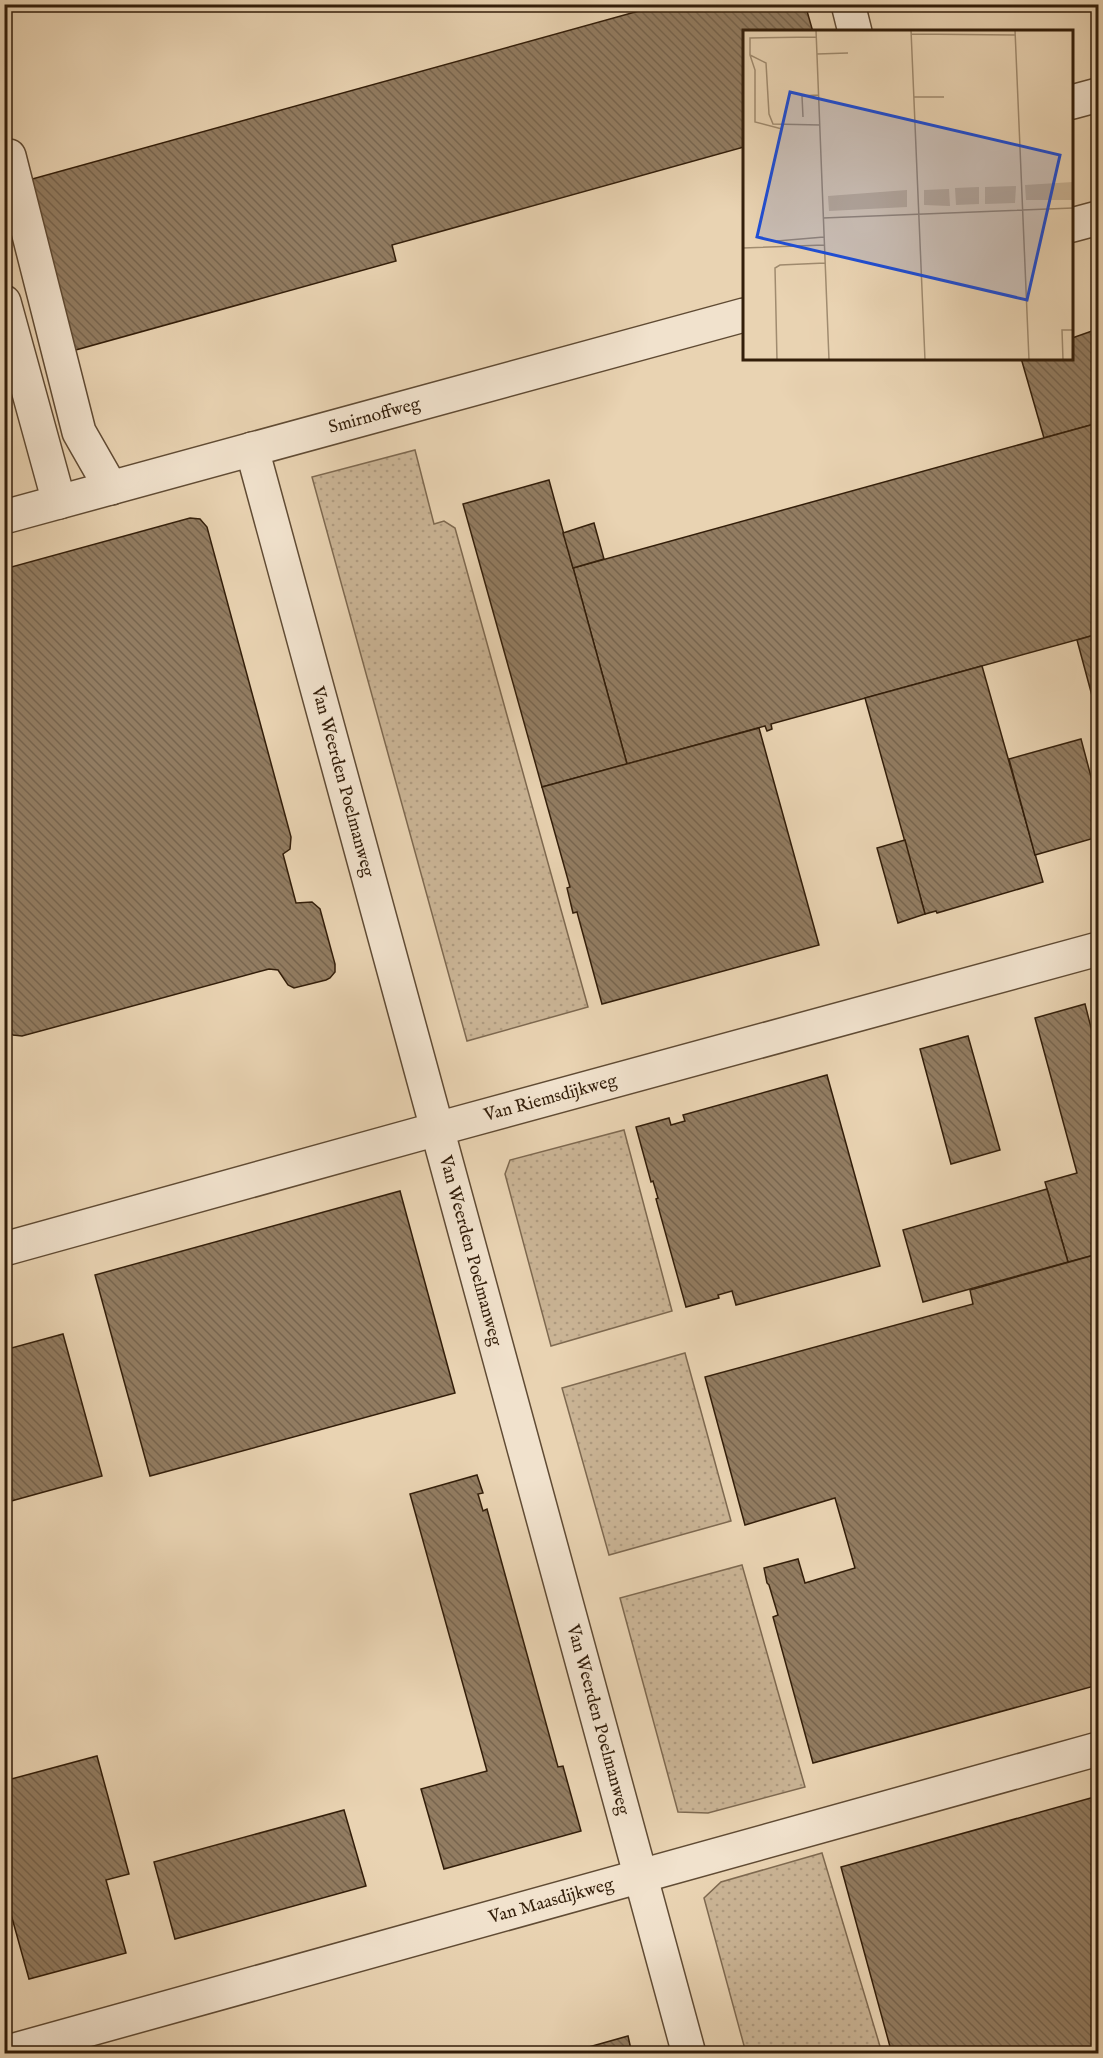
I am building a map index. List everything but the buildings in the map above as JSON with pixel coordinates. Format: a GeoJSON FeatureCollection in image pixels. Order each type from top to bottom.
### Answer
{"type":"FeatureCollection","features":[{"type":"Feature","properties":{"kind":"street"},"geometry":{"type":"LineString","coordinates":[[826,4],[832,30]]}},
{"type":"Feature","properties":{"kind":"street"},"geometry":{"type":"LineString","coordinates":[[848,4],[854,30]]}},
{"type":"Feature","properties":{"kind":"street"},"geometry":{"type":"LineString","coordinates":[[1073,101],[1098,95]]}},
{"type":"Feature","properties":{"kind":"street"},"geometry":{"type":"LineString","coordinates":[[9,156],[80,432],[111,488]]}},
{"type":"Feature","properties":{"kind":"street"},"geometry":{"type":"LineString","coordinates":[[1073,224],[1098,218]]}},
{"type":"Feature","properties":{"kind":"street"},"geometry":{"type":"LineString","coordinates":[[4,302],[59,502]]}},
{"type":"Feature","properties":{"kind":"street","name":"Smirnoffweg"},"geometry":{"type":"LineString","coordinates":[[4,517],[743,315]]}},
{"type":"Feature","properties":{"kind":"street","name":"Van Weerden Poelmanweg"},"geometry":{"type":"LineString","coordinates":[[252,449],[689,2054]]}},
{"type":"Feature","properties":{"kind":"street","name":"Van Riemsdijkweg"},"geometry":{"type":"LineString","coordinates":[[4,1249],[1098,949]]}},
{"type":"Feature","properties":{"kind":"street","name":"Van Maasdijkweg"},"geometry":{"type":"LineString","coordinates":[[4,2053],[1098,1749]]}},
{"type":"Feature","properties":{"kind":"shaded area"},"geometry":{"type":"Polygon","coordinates":[[[415,450],[434,524],[444,521],[455,528],[588,1007],[467,1041],[312,477],[415,450]]]}},
{"type":"Feature","properties":{"kind":"shaded area"},"geometry":{"type":"Polygon","coordinates":[[[624,1130],[672,1311],[551,1346],[505,1174],[510,1160],[624,1130]]]}},
{"type":"Feature","properties":{"kind":"shaded area"},"geometry":{"type":"Polygon","coordinates":[[[685,1353],[731,1521],[609,1555],[562,1388],[685,1353]]]}},
{"type":"Feature","properties":{"kind":"shaded area"},"geometry":{"type":"Polygon","coordinates":[[[742,1565],[805,1787],[708,1813],[678,1812],[620,1598],[742,1565]]]}},
{"type":"Feature","properties":{"kind":"shaded area"},"geometry":{"type":"Polygon","coordinates":[[[822,1853],[882,2053],[746,2053],[704,1898],[721,1882],[822,1853]]]}}]}
